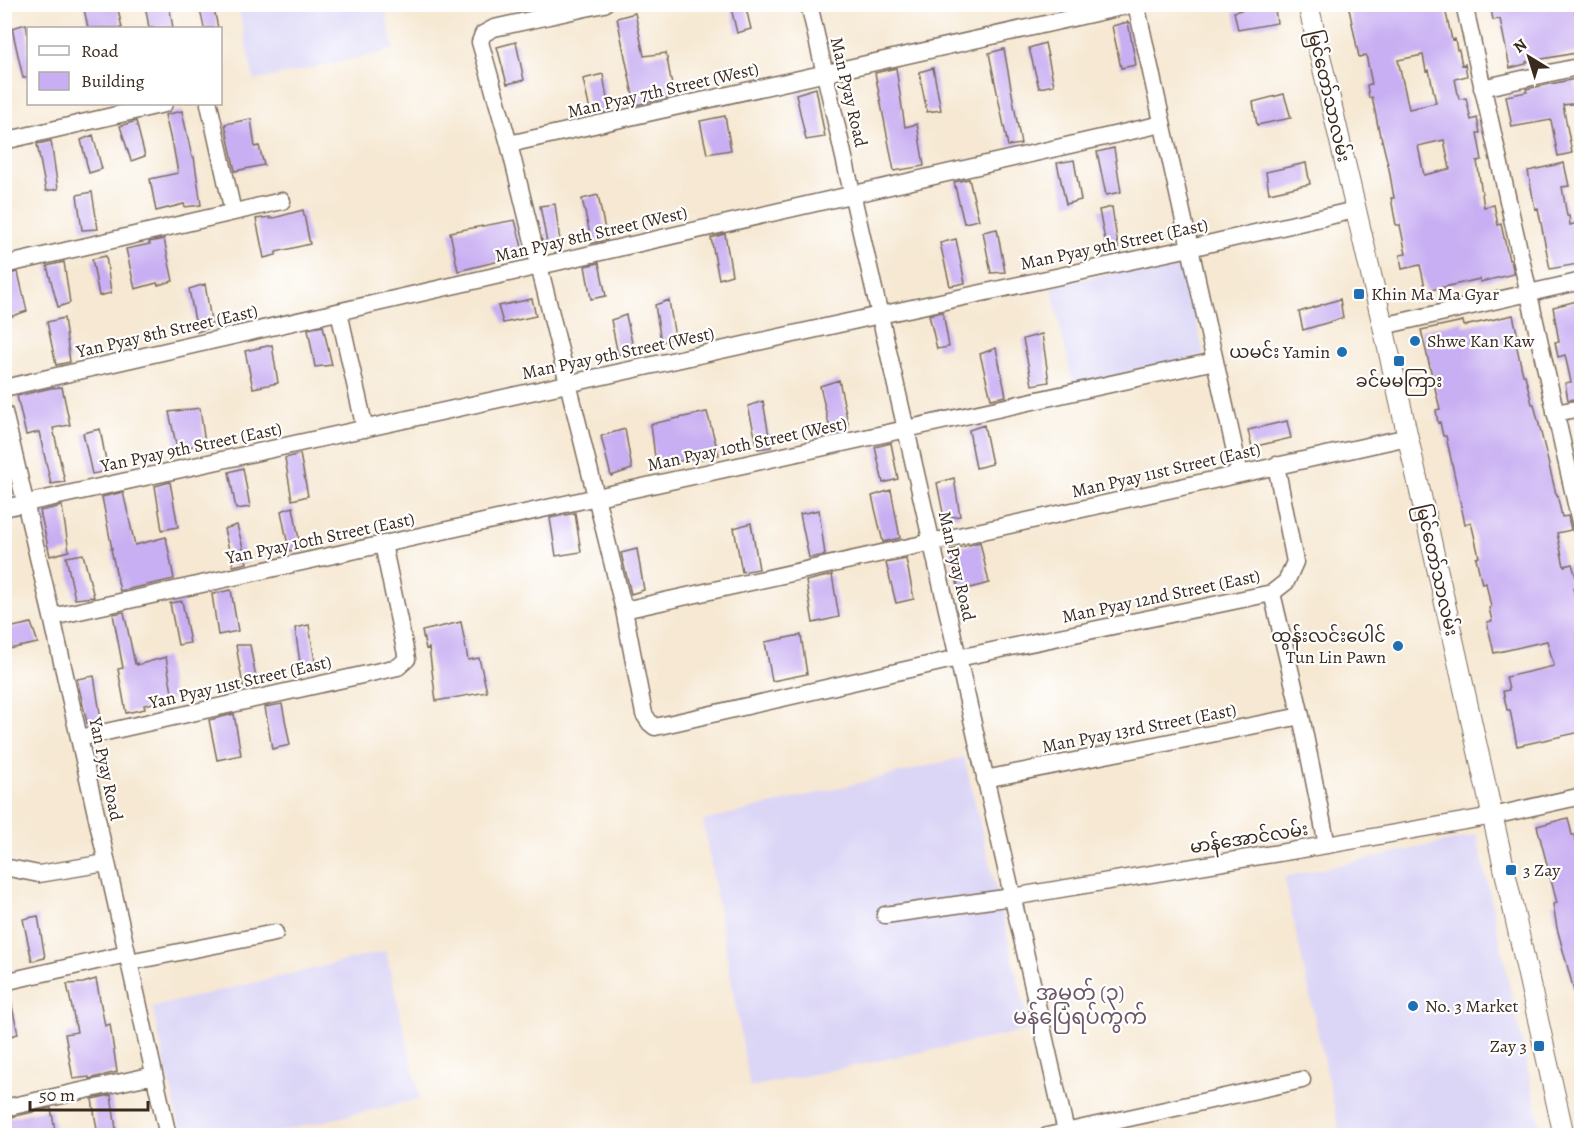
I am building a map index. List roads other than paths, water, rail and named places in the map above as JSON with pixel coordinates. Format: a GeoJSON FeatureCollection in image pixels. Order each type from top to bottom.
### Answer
{"type":"FeatureCollection","features":[{"type":"Feature","properties":{"kind":"main road","name":"မြင်တော်သာလမ်း"},"geometry":{"type":"LineString","coordinates":[[1308,4],[1408,436],[1564,1136]]}},
{"type":"Feature","properties":{"kind":"street"},"geometry":{"type":"LineString","coordinates":[[604,4],[494,28],[483,34],[480,42],[509,144],[624,610]]}},
{"type":"Feature","properties":{"kind":"street","name":"Man Pyay Road"},"geometry":{"type":"LineString","coordinates":[[809,4],[1067,1133]]}},
{"type":"Feature","properties":{"kind":"street"},"geometry":{"type":"LineString","coordinates":[[1135,4],[1240,474]]}},
{"type":"Feature","properties":{"kind":"street","name":"Man Pyay 7th Street (West)"},"geometry":{"type":"LineString","coordinates":[[509,144],[1135,4]]}},
{"type":"Feature","properties":{"kind":"street"},"geometry":{"type":"LineString","coordinates":[[1464,4],[1581,531]]}},
{"type":"Feature","properties":{"kind":"street"},"geometry":{"type":"LineString","coordinates":[[1482,88],[1581,66]]}},
{"type":"Feature","properties":{"kind":"street"},"geometry":{"type":"LineString","coordinates":[[4,141],[160,105]]}},
{"type":"Feature","properties":{"kind":"street"},"geometry":{"type":"LineString","coordinates":[[209,105],[233,212]]}},
{"type":"Feature","properties":{"kind":"street","name":"Man Pyay 8th Street (West)"},"geometry":{"type":"LineString","coordinates":[[339,312],[1162,124]]}},
{"type":"Feature","properties":{"kind":"street"},"geometry":{"type":"LineString","coordinates":[[4,265],[282,201]]}},
{"type":"Feature","properties":{"kind":"street","name":"Man Pyay 9th Street (East)"},"geometry":{"type":"LineString","coordinates":[[880,315],[1355,210]]}},
{"type":"Feature","properties":{"kind":"street"},"geometry":{"type":"LineString","coordinates":[[1383,326],[1581,281]]}},
{"type":"Feature","properties":{"kind":"street"},"geometry":{"type":"LineString","coordinates":[[339,312],[364,429]]}},
{"type":"Feature","properties":{"kind":"street","name":"Yan Pyay 8th Street (East)"},"geometry":{"type":"LineString","coordinates":[[4,388],[339,312]]}},
{"type":"Feature","properties":{"kind":"street","name":"Man Pyay 9th Street (West)"},"geometry":{"type":"LineString","coordinates":[[364,429],[880,315]]}},
{"type":"Feature","properties":{"kind":"street","name":"Man Pyay 10th Street (West)"},"geometry":{"type":"LineString","coordinates":[[596,497],[1215,361]]}},
{"type":"Feature","properties":{"kind":"street"},"geometry":{"type":"LineString","coordinates":[[1555,413],[1581,408]]}},
{"type":"Feature","properties":{"kind":"street","name":"Yan Pyay Road"},"geometry":{"type":"LineString","coordinates":[[4,412],[168,1136]]}},
{"type":"Feature","properties":{"kind":"street","name":"Yan Pyay 9th Street (East)"},"geometry":{"type":"LineString","coordinates":[[4,508],[364,429]]}},
{"type":"Feature","properties":{"kind":"street","name":"Man Pyay 11st Street (East)"},"geometry":{"type":"LineString","coordinates":[[624,610],[1408,436]]}},
{"type":"Feature","properties":{"kind":"street","name":"Man Pyay 12nd Street (East)"},"geometry":{"type":"LineString","coordinates":[[624,610],[644,714],[655,726],[958,658],[1272,593],[1286,582],[1295,562],[1276,465]]}},
{"type":"Feature","properties":{"kind":"street","name":"Yan Pyay 10th Street (East)"},"geometry":{"type":"LineString","coordinates":[[52,617],[596,497]]}},
{"type":"Feature","properties":{"kind":"street","name":"Yan Pyay 11st Street (East)"},"geometry":{"type":"LineString","coordinates":[[79,738],[398,667],[407,659],[382,544]]}},
{"type":"Feature","properties":{"kind":"street"},"geometry":{"type":"LineString","coordinates":[[1272,593],[1301,716],[1327,845]]}},
{"type":"Feature","properties":{"kind":"street","name":"Man Pyay 13rd Street (East)"},"geometry":{"type":"LineString","coordinates":[[985,779],[1301,716]]}},
{"type":"Feature","properties":{"kind":"street","name":"မာန်အောင်လမ်း"},"geometry":{"type":"LineString","coordinates":[[885,915],[1012,897],[1327,845],[1492,816],[1581,795]]}},
{"type":"Feature","properties":{"kind":"street"},"geometry":{"type":"LineString","coordinates":[[4,867],[39,874],[106,863]]}},
{"type":"Feature","properties":{"kind":"street"},"geometry":{"type":"LineString","coordinates":[[4,982],[275,933]]}},
{"type":"Feature","properties":{"kind":"street"},"geometry":{"type":"LineString","coordinates":[[4,1108],[154,1075]]}},
{"type":"Feature","properties":{"kind":"street"},"geometry":{"type":"LineString","coordinates":[[1047,1136],[1302,1080]]}},
{"type":"Feature","properties":{"kind":"place","name":"Khin Ma Ma Gyar"},"geometry":{"type":"Point","coordinates":[1359,294]}},
{"type":"Feature","properties":{"kind":"place","name":"Shwe Kan Kaw"},"geometry":{"type":"Point","coordinates":[1415,341]}},
{"type":"Feature","properties":{"kind":"place","name":"ယမင်း Yamin"},"geometry":{"type":"Point","coordinates":[1342,352]}},
{"type":"Feature","properties":{"kind":"place","name":"ခင်မမကြား"},"geometry":{"type":"Point","coordinates":[1399,361]}},
{"type":"Feature","properties":{"kind":"place","name":"ထွန်းလင်းပေါင် Tun Lin Pawn"},"geometry":{"type":"Point","coordinates":[1398,646]}},
{"type":"Feature","properties":{"kind":"place","name":"3 Zay"},"geometry":{"type":"Point","coordinates":[1511,870]}},
{"type":"Feature","properties":{"kind":"place","name":"No. 3 Market"},"geometry":{"type":"Point","coordinates":[1413,1006]}},
{"type":"Feature","properties":{"kind":"place","name":"Zay 3"},"geometry":{"type":"Point","coordinates":[1539,1046]}},
{"type":"Feature","properties":{"kind":"district","name":"အမှတ် (၃) မန်ပြေရပ်ကွက်"},"geometry":{"type":"Point","coordinates":[1080,1005]}}]}
